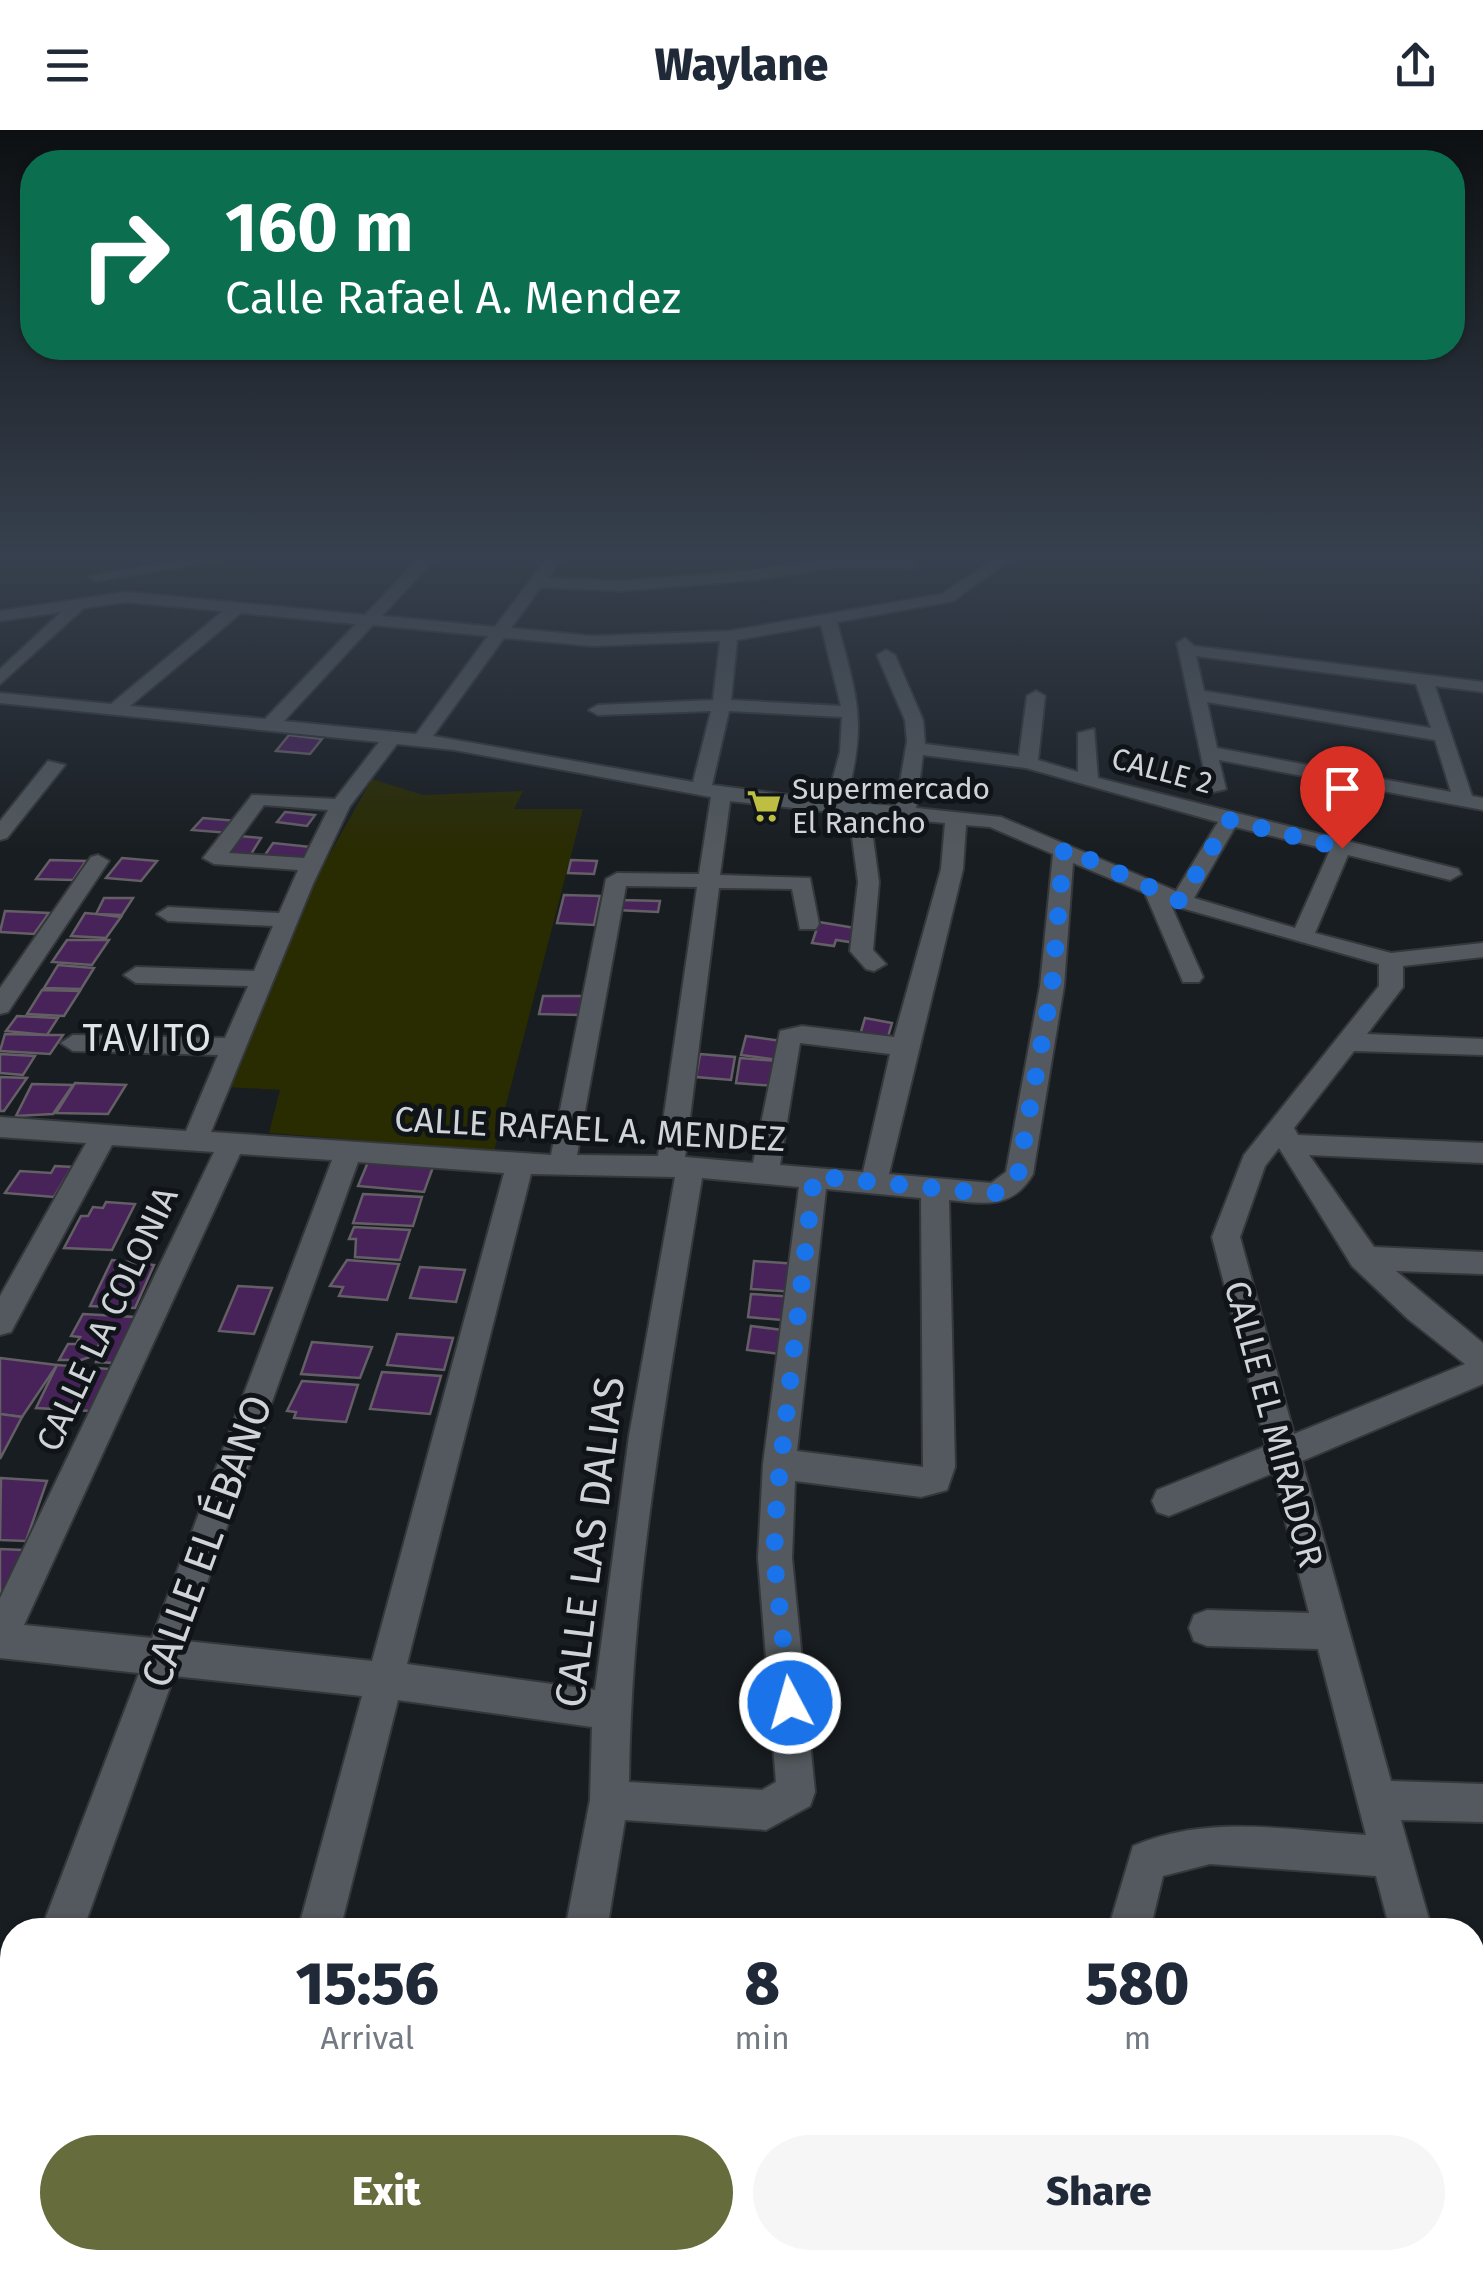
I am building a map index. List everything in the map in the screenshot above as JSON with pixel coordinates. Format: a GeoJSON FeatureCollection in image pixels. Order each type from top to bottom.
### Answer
{"type":"FeatureCollection","features":[{"type":"Feature","properties":{"kind":"street"},"geometry":{"type":"LineString","coordinates":[[0,679],[26,654]]}},
{"type":"Feature","properties":{"kind":"street"},"geometry":{"type":"LineString","coordinates":[[118,706],[181,654]]}},
{"type":"Feature","properties":{"kind":"street"},"geometry":{"type":"LineString","coordinates":[[271,724],[335,654]]}},
{"type":"Feature","properties":{"kind":"street"},"geometry":{"type":"LineString","coordinates":[[421,740],[483,654]]}},
{"type":"Feature","properties":{"kind":"street","name":"CALLE LAS DALIAS"},"geometry":{"type":"LineString","coordinates":[[588,1918],[609,1800],[612,1712],[680,1166],[711,879],[711,791],[727,654]]}},
{"type":"Feature","properties":{"kind":"street"},"geometry":{"type":"LineString","coordinates":[[834,810],[849,752],[852,712],[836,654]]}},
{"type":"Feature","properties":{"kind":"street"},"geometry":{"type":"LineString","coordinates":[[886,654],[914,720],[915,748],[905,814]]}},
{"type":"Feature","properties":{"kind":"street"},"geometry":{"type":"LineString","coordinates":[[1188,654],[1216,789]]}},
{"type":"Feature","properties":{"kind":"street"},"geometry":{"type":"LineString","coordinates":[[1241,654],[1483,687]]}},
{"type":"Feature","properties":{"kind":"street"},"geometry":{"type":"LineString","coordinates":[[1424,680],[1443,736],[1474,802]]}},
{"type":"Feature","properties":{"kind":"street"},"geometry":{"type":"LineString","coordinates":[[1196,694],[1443,736]]}},
{"type":"Feature","properties":{"kind":"street"},"geometry":{"type":"LineString","coordinates":[[1028,763],[1036,696]]}},
{"type":"Feature","properties":{"kind":"street"},"geometry":{"type":"LineString","coordinates":[[0,698],[118,706],[393,736],[834,810],[994,821],[1180,901],[1302,937],[1390,960],[1483,950]]}},
{"type":"Feature","properties":{"kind":"street"},"geometry":{"type":"LineString","coordinates":[[598,710],[721,705],[852,712]]}},
{"type":"Feature","properties":{"kind":"street"},"geometry":{"type":"LineString","coordinates":[[1087,733],[1088,781]]}},
{"type":"Feature","properties":{"kind":"street"},"geometry":{"type":"LineString","coordinates":[[195,1140],[340,805],[393,736]]}},
{"type":"Feature","properties":{"kind":"street","name":"CALLE 2"},"geometry":{"type":"LineString","coordinates":[[915,748],[1028,763],[1229,820],[1450,874]]}},
{"type":"Feature","properties":{"kind":"street"},"geometry":{"type":"LineString","coordinates":[[1208,752],[1474,802]]}},
{"type":"Feature","properties":{"kind":"street"},"geometry":{"type":"LineString","coordinates":[[0,834],[55,765]]}},
{"type":"Feature","properties":{"kind":"street"},"geometry":{"type":"LineString","coordinates":[[312,864],[214,858],[259,799],[340,805]]}},
{"type":"Feature","properties":{"kind":"street"},"geometry":{"type":"LineString","coordinates":[[859,812],[868,854],[865,902],[870,918],[861,951],[874,964]]}},
{"type":"Feature","properties":{"kind":"street"},"geometry":{"type":"LineString","coordinates":[[874,1182],[904,1047],[952,870],[956,816]]}},
{"type":"Feature","properties":{"kind":"street"},"geometry":{"type":"LineString","coordinates":[[1180,901],[1229,820]]}},
{"type":"Feature","properties":{"kind":"street","name":"CALLE RAFAEL A. MENDEZ"},"geometry":{"type":"LineString","coordinates":[[0,1127],[520,1164],[680,1166],[993,1194],[1010,1186],[1018,1174],[1052,986],[1064,848]]}},
{"type":"Feature","properties":{"kind":"street"},"geometry":{"type":"LineString","coordinates":[[1302,937],[1342,848]]}},
{"type":"Feature","properties":{"kind":"street"},"geometry":{"type":"LineString","coordinates":[[0,1006],[98,861]]}},
{"type":"Feature","properties":{"kind":"street"},"geometry":{"type":"LineString","coordinates":[[562,1164],[613,885],[629,876],[802,883],[808,924]]}},
{"type":"Feature","properties":{"kind":"street"},"geometry":{"type":"LineString","coordinates":[[1154,890],[1191,977]]}},
{"type":"Feature","properties":{"kind":"street"},"geometry":{"type":"LineString","coordinates":[[168,914],[287,920]]}},
{"type":"Feature","properties":{"kind":"street","name":"CALLE EL MIRADOR"},"geometry":{"type":"LineString","coordinates":[[1390,960],[1391,987],[1345,1042],[1285,1135],[1254,1162],[1226,1238],[1408,1918]]}},
{"type":"Feature","properties":{"kind":"street"},"geometry":{"type":"LineString","coordinates":[[136,975],[262,978]]}},
{"type":"Feature","properties":{"kind":"street"},"geometry":{"type":"LineString","coordinates":[[765,1173],[789,1037],[802,1034],[904,1047]]}},
{"type":"Feature","properties":{"kind":"street"},"geometry":{"type":"LineString","coordinates":[[1345,1042],[1483,1047]]}},
{"type":"Feature","properties":{"kind":"street"},"geometry":{"type":"LineString","coordinates":[[73,1043],[234,1047]]}},
{"type":"Feature","properties":{"kind":"street"},"geometry":{"type":"LineString","coordinates":[[0,1323],[105,1133]]}},
{"type":"Feature","properties":{"kind":"street"},"geometry":{"type":"LineString","coordinates":[[1285,1135],[1483,1153]]}},
{"type":"Feature","properties":{"kind":"street"},"geometry":{"type":"LineString","coordinates":[[1285,1135],[1362,1258],[1416,1312],[1483,1360]]}},
{"type":"Feature","properties":{"kind":"street","name":"CALLE LA COLONIA"},"geometry":{"type":"LineString","coordinates":[[0,1639],[232,1142]]}},
{"type":"Feature","properties":{"kind":"street","name":"CALLE EL ÉBANO"},"geometry":{"type":"LineString","coordinates":[[66,1918],[348,1151]]}},
{"type":"Feature","properties":{"kind":"street"},"geometry":{"type":"LineString","coordinates":[[322,1918],[520,1164]]}},
{"type":"Feature","properties":{"kind":"street"},"geometry":{"type":"LineString","coordinates":[[609,1800],[766,1810],[796,1792],[774,1558],[779,1464],[814,1176]]}},
{"type":"Feature","properties":{"kind":"street"},"geometry":{"type":"LineString","coordinates":[[779,1464],[921,1482],[935,1479],[939,1467],[935,1190]]}},
{"type":"Feature","properties":{"kind":"street"},"geometry":{"type":"LineString","coordinates":[[1362,1258],[1483,1263]]}},
{"type":"Feature","properties":{"kind":"street"},"geometry":{"type":"LineString","coordinates":[[1169,1500],[1483,1370]]}},
{"type":"Feature","properties":{"kind":"street"},"geometry":{"type":"LineString","coordinates":[[1208,1628],[1328,1631]]}},
{"type":"Feature","properties":{"kind":"street"},"geometry":{"type":"LineString","coordinates":[[0,1639],[382,1680],[612,1712]]}},
{"type":"Feature","properties":{"kind":"street"},"geometry":{"type":"LineString","coordinates":[[1373,1800],[1483,1803]]}},
{"type":"Feature","properties":{"kind":"street"},"geometry":{"type":"LineString","coordinates":[[1132,1918],[1147,1860],[1210,1844],[1390,1856]]}},
{"type":"Feature","properties":{"kind":"green space"},"geometry":{"type":"Polygon","coordinates":[[[372,779],[423,795],[523,791],[514,809],[583,809],[494,1151],[269,1133],[280,1090],[227,1087],[294,917],[372,779]]]}},
{"type":"Feature","properties":{"kind":"building"},"geometry":{"type":"Polygon","coordinates":[[[289,735],[322,739],[310,754],[276,751],[289,735]]]}},
{"type":"Feature","properties":{"kind":"building"},"geometry":{"type":"Polygon","coordinates":[[[285,812],[315,815],[307,826],[277,822],[285,812]]]}},
{"type":"Feature","properties":{"kind":"building"},"geometry":{"type":"Polygon","coordinates":[[[203,818],[238,821],[229,833],[192,830],[203,818]]]}},
{"type":"Feature","properties":{"kind":"building"},"geometry":{"type":"Polygon","coordinates":[[[239,836],[261,838],[250,856],[228,853],[239,836]]]}},
{"type":"Feature","properties":{"kind":"building"},"geometry":{"type":"Polygon","coordinates":[[[273,843],[311,847],[303,859],[265,855],[273,843]]]}},
{"type":"Feature","properties":{"kind":"building"},"geometry":{"type":"Polygon","coordinates":[[[122,858],[157,861],[141,881],[106,878],[122,858]]]}},
{"type":"Feature","properties":{"kind":"building"},"geometry":{"type":"Polygon","coordinates":[[[50,860],[86,861],[73,880],[36,879],[50,860]]]}},
{"type":"Feature","properties":{"kind":"building"},"geometry":{"type":"Polygon","coordinates":[[[571,860],[597,861],[594,874],[568,873],[571,860]]]}},
{"type":"Feature","properties":{"kind":"building"},"geometry":{"type":"Polygon","coordinates":[[[564,895],[600,896],[594,925],[557,923],[564,895]]]}},
{"type":"Feature","properties":{"kind":"building"},"geometry":{"type":"Polygon","coordinates":[[[104,898],[133,898],[122,915],[96,914],[104,898]]]}},
{"type":"Feature","properties":{"kind":"building"},"geometry":{"type":"Polygon","coordinates":[[[620,900],[660,901],[658,912],[617,910],[620,900]]]}},
{"type":"Feature","properties":{"kind":"building"},"geometry":{"type":"Polygon","coordinates":[[[5,911],[49,913],[34,934],[0,932],[5,911]]]}},
{"type":"Feature","properties":{"kind":"building"},"geometry":{"type":"Polygon","coordinates":[[[85,913],[121,917],[106,938],[71,936],[85,913]]]}},
{"type":"Feature","properties":{"kind":"building"},"geometry":{"type":"Polygon","coordinates":[[[819,922],[861,929],[856,943],[812,943],[819,922]]]}},
{"type":"Feature","properties":{"kind":"building"},"geometry":{"type":"Polygon","coordinates":[[[67,940],[109,940],[92,965],[52,962],[67,940]]]}},
{"type":"Feature","properties":{"kind":"building"},"geometry":{"type":"Polygon","coordinates":[[[58,965],[94,968],[81,989],[44,988],[58,965]]]}},
{"type":"Feature","properties":{"kind":"building"},"geometry":{"type":"Polygon","coordinates":[[[42,990],[80,991],[64,1016],[27,1014],[42,990]]]}},
{"type":"Feature","properties":{"kind":"building"},"geometry":{"type":"Polygon","coordinates":[[[543,996],[582,996],[580,1015],[539,1014],[543,996]]]}},
{"type":"Feature","properties":{"kind":"building"},"geometry":{"type":"Polygon","coordinates":[[[17,1016],[58,1018],[47,1035],[6,1031],[17,1016]]]}},
{"type":"Feature","properties":{"kind":"building"},"geometry":{"type":"Polygon","coordinates":[[[865,1018],[892,1023],[887,1040],[860,1035],[865,1018]]]}},
{"type":"Feature","properties":{"kind":"building"},"geometry":{"type":"Polygon","coordinates":[[[5,1034],[63,1035],[50,1054],[0,1051],[5,1034]]]}},
{"type":"Feature","properties":{"kind":"building"},"geometry":{"type":"Polygon","coordinates":[[[746,1036],[782,1041],[778,1060],[741,1055],[746,1036]]]}},
{"type":"Feature","properties":{"kind":"building"},"geometry":{"type":"Polygon","coordinates":[[[0,1054],[35,1056],[23,1075],[0,1073],[0,1054]]]}},
{"type":"Feature","properties":{"kind":"building"},"geometry":{"type":"Polygon","coordinates":[[[700,1054],[735,1057],[731,1080],[696,1077],[700,1054]]]}},
{"type":"Feature","properties":{"kind":"building"},"geometry":{"type":"Polygon","coordinates":[[[740,1058],[777,1061],[774,1086],[736,1083],[740,1058]]]}},
{"type":"Feature","properties":{"kind":"building"},"geometry":{"type":"Polygon","coordinates":[[[0,1077],[27,1078],[4,1111],[0,1111],[0,1077]]]}},
{"type":"Feature","properties":{"kind":"building"},"geometry":{"type":"Polygon","coordinates":[[[75,1083],[126,1085],[108,1114],[56,1113],[75,1083]]]}},
{"type":"Feature","properties":{"kind":"building"},"geometry":{"type":"Polygon","coordinates":[[[32,1084],[73,1085],[53,1114],[16,1116],[32,1084]]]}},
{"type":"Feature","properties":{"kind":"building"},"geometry":{"type":"Polygon","coordinates":[[[368,1162],[433,1167],[424,1192],[358,1186],[368,1162]]]}},
{"type":"Feature","properties":{"kind":"building"},"geometry":{"type":"Polygon","coordinates":[[[55,1166],[72,1167],[54,1197],[5,1193],[20,1171],[51,1173],[55,1166]]]}},
{"type":"Feature","properties":{"kind":"building"},"geometry":{"type":"Polygon","coordinates":[[[363,1194],[422,1197],[413,1226],[353,1223],[363,1194]]]}},
{"type":"Feature","properties":{"kind":"building"},"geometry":{"type":"Polygon","coordinates":[[[106,1202],[135,1204],[112,1250],[64,1248],[81,1216],[88,1216],[93,1207],[103,1208],[106,1202]]]}},
{"type":"Feature","properties":{"kind":"building"},"geometry":{"type":"Polygon","coordinates":[[[354,1227],[410,1230],[400,1260],[355,1257],[356,1239],[349,1239],[354,1227]]]}},
{"type":"Feature","properties":{"kind":"building"},"geometry":{"type":"Polygon","coordinates":[[[112,1260],[154,1265],[135,1308],[90,1306],[112,1260]]]}},
{"type":"Feature","properties":{"kind":"building"},"geometry":{"type":"Polygon","coordinates":[[[347,1260],[399,1264],[387,1300],[339,1296],[343,1287],[330,1286],[347,1260]]]}},
{"type":"Feature","properties":{"kind":"building"},"geometry":{"type":"Polygon","coordinates":[[[754,1261],[798,1264],[796,1292],[751,1289],[754,1261]]]}},
{"type":"Feature","properties":{"kind":"building"},"geometry":{"type":"Polygon","coordinates":[[[420,1267],[465,1270],[456,1302],[410,1298],[420,1267]]]}},
{"type":"Feature","properties":{"kind":"building"},"geometry":{"type":"Polygon","coordinates":[[[238,1286],[272,1288],[254,1334],[219,1331],[238,1286]]]}},
{"type":"Feature","properties":{"kind":"building"},"geometry":{"type":"Polygon","coordinates":[[[751,1294],[796,1297],[793,1321],[748,1317],[751,1294]]]}},
{"type":"Feature","properties":{"kind":"building"},"geometry":{"type":"Polygon","coordinates":[[[83,1314],[135,1317],[113,1363],[96,1362],[103,1347],[98,1346],[93,1356],[59,1360],[68,1344],[76,1344],[80,1337],[71,1336],[83,1314]]]}},
{"type":"Feature","properties":{"kind":"building"},"geometry":{"type":"Polygon","coordinates":[[[751,1326],[791,1331],[788,1355],[747,1350],[751,1326]]]}},
{"type":"Feature","properties":{"kind":"building"},"geometry":{"type":"Polygon","coordinates":[[[397,1334],[453,1338],[444,1370],[387,1365],[397,1334]]]}},
{"type":"Feature","properties":{"kind":"building"},"geometry":{"type":"Polygon","coordinates":[[[312,1342],[372,1347],[360,1378],[301,1374],[312,1342]]]}},
{"type":"Feature","properties":{"kind":"building"},"geometry":{"type":"Polygon","coordinates":[[[0,1358],[57,1365],[22,1417],[0,1414],[0,1358]]]}},
{"type":"Feature","properties":{"kind":"building"},"geometry":{"type":"Polygon","coordinates":[[[57,1365],[110,1369],[90,1411],[36,1408],[57,1365]]]}},
{"type":"Feature","properties":{"kind":"building"},"geometry":{"type":"Polygon","coordinates":[[[382,1372],[441,1376],[430,1414],[370,1409],[382,1372]]]}},
{"type":"Feature","properties":{"kind":"building"},"geometry":{"type":"Polygon","coordinates":[[[302,1381],[358,1385],[346,1422],[294,1418],[296,1412],[287,1411],[302,1381]]]}},
{"type":"Feature","properties":{"kind":"building"},"geometry":{"type":"Polygon","coordinates":[[[0,1414],[22,1417],[0,1459],[0,1414]]]}},
{"type":"Feature","properties":{"kind":"building"},"geometry":{"type":"Polygon","coordinates":[[[1,1478],[47,1481],[26,1541],[0,1540],[1,1478]]]}},
{"type":"Feature","properties":{"kind":"building"},"geometry":{"type":"Polygon","coordinates":[[[0,1549],[23,1550],[0,1599],[0,1549]]]}},
{"type":"Feature","properties":{"kind":"place","name":"Supermercado El Rancho"},"geometry":{"type":"Point","coordinates":[764,806]}},
{"type":"Feature","properties":{"kind":"district","name":"TAVITO"},"geometry":{"type":"Point","coordinates":[148,1038]}},
{"type":"Feature","properties":{"kind":"route"},"geometry":{"type":"LineString","coordinates":[[790,1703],[774,1558],[779,1464],[814,1176],[993,1194],[1010,1186],[1018,1174],[1052,986],[1064,848],[1180,901],[1229,820],[1342,848]]}}]}
